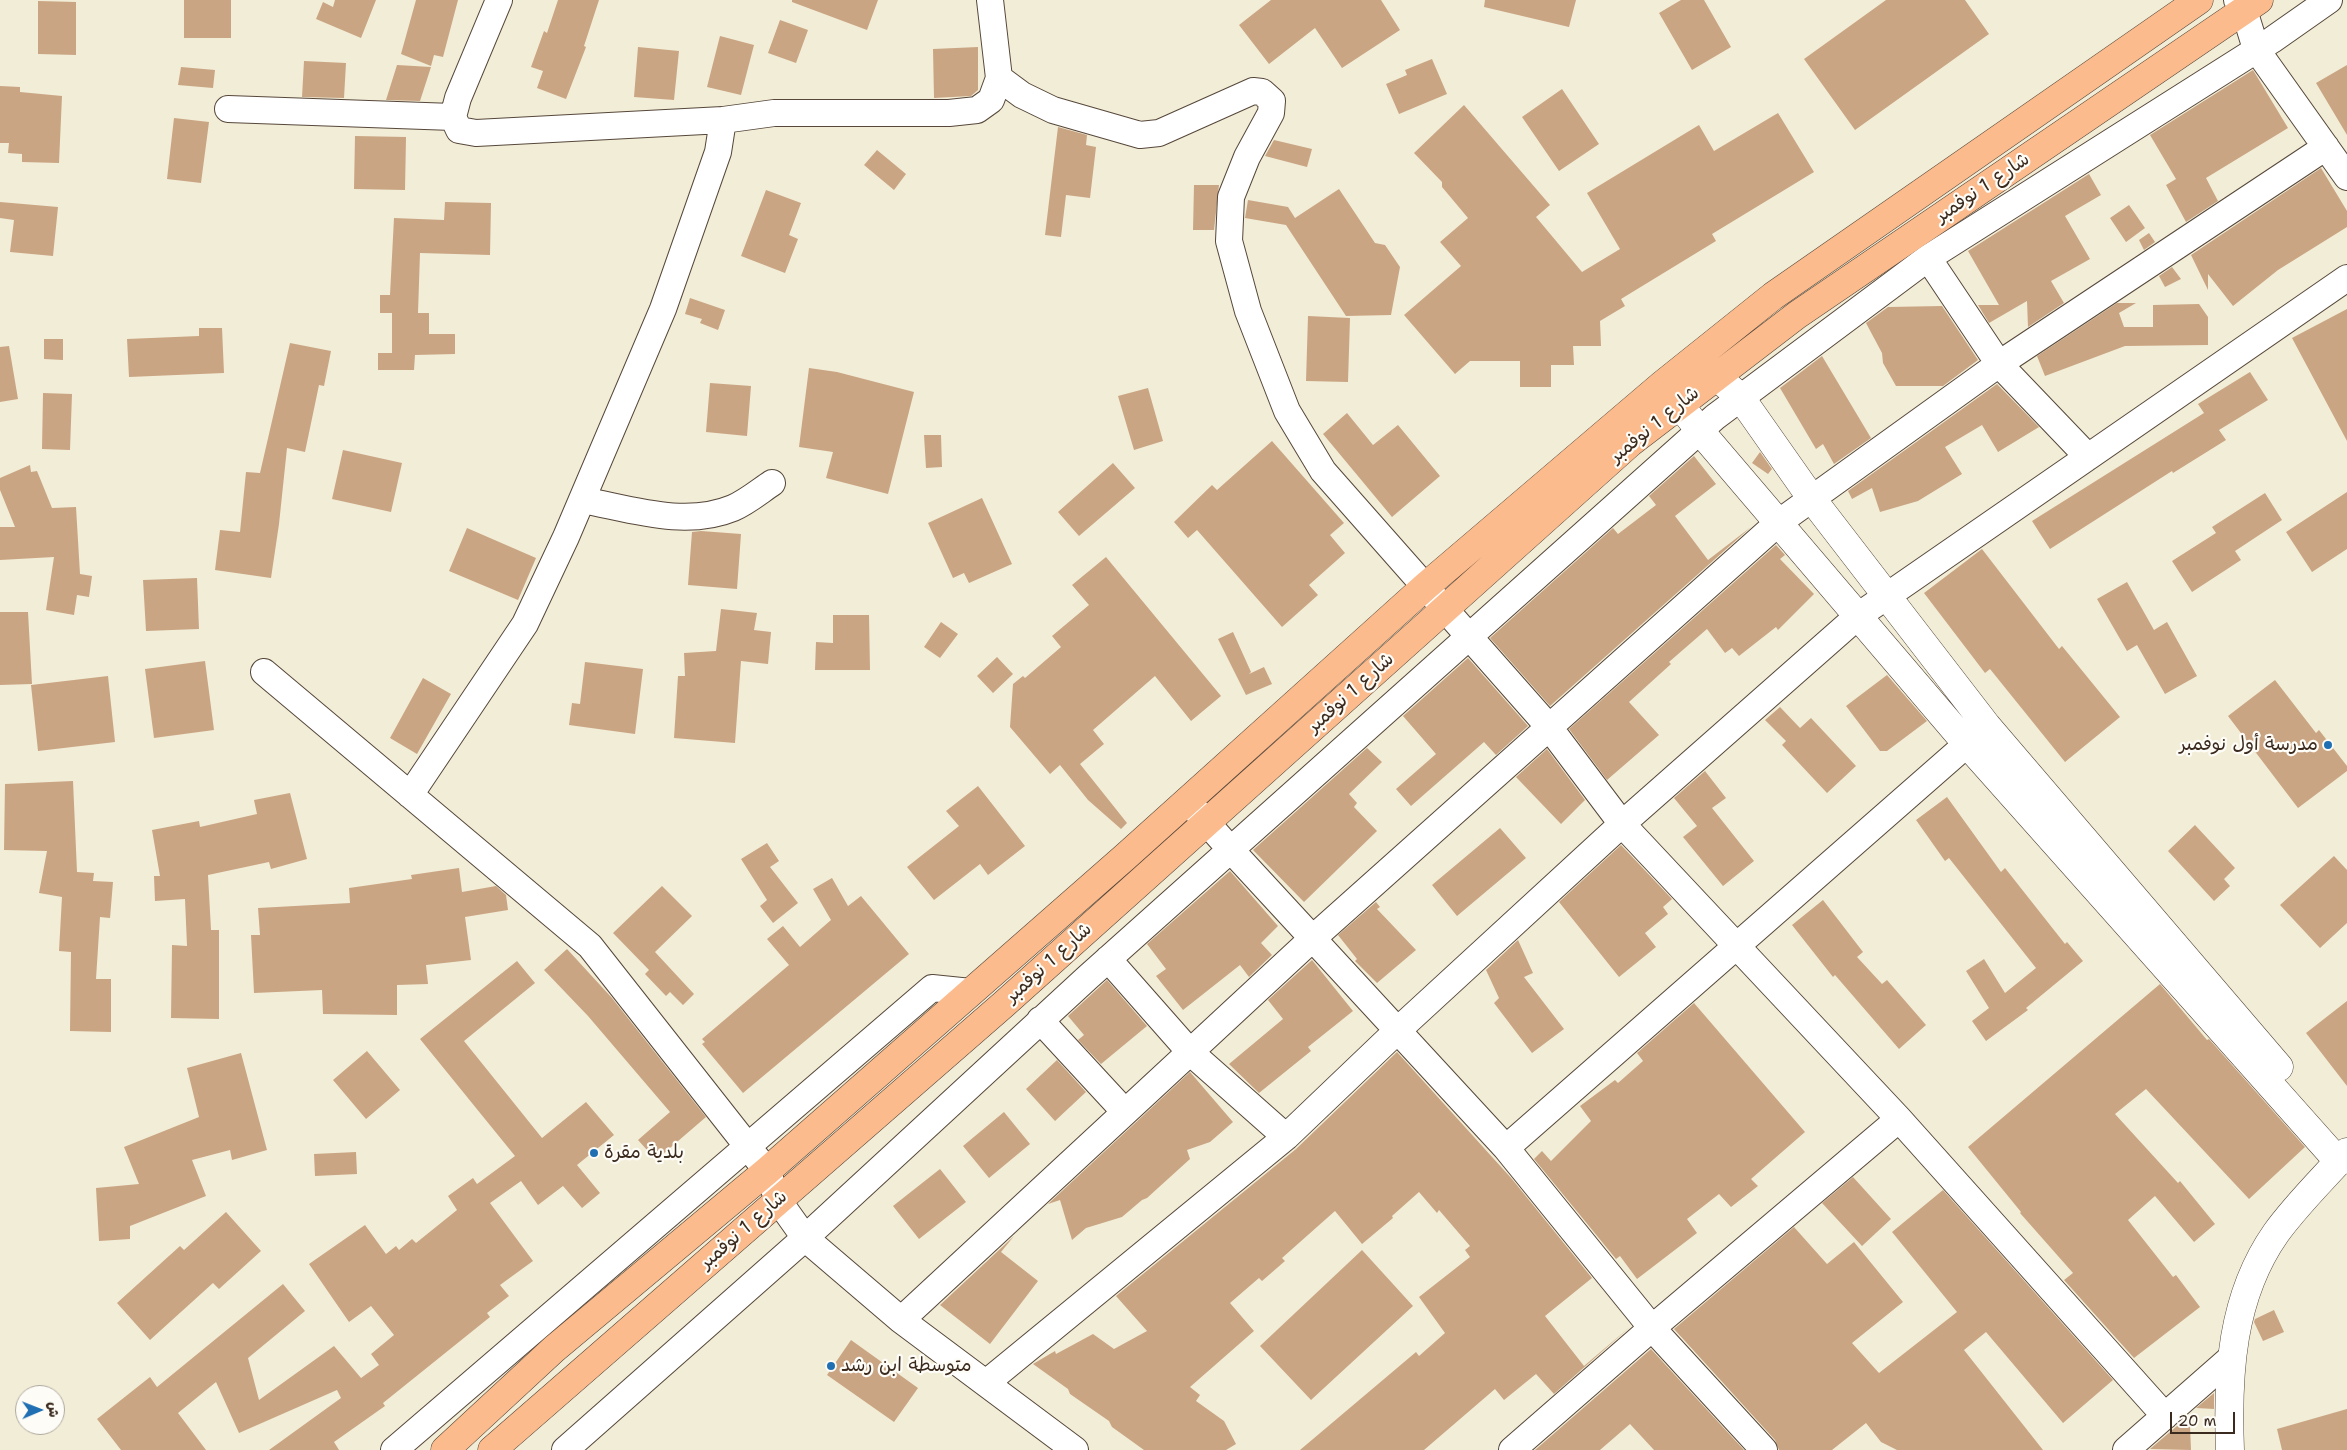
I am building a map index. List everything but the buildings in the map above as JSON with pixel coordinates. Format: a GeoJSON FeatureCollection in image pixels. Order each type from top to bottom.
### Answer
{"type":"FeatureCollection","features":[{"type":"Feature","properties":{"kind":"main road","name":"شارع 1 نوفمبر"},"geometry":{"type":"LineString","coordinates":[[445,1450],[554,1349],[767,1171],[1188,800],[1426,586],[1663,384],[1781,291],[2199,0]]}},
{"type":"Feature","properties":{"kind":"main road","name":"شارع 1 نوفمبر"},"geometry":{"type":"LineString","coordinates":[[492,1450],[997,1010],[1630,443],[1797,315],[2247,3]]}},
{"type":"Feature","properties":{"kind":"street"},"geometry":{"type":"LineString","coordinates":[[499,0],[458,98],[453,117],[459,130],[476,133],[724,120],[774,113],[949,113],[977,110],[991,100],[999,78],[990,0]]}},
{"type":"Feature","properties":{"kind":"street"},"geometry":{"type":"LineString","coordinates":[[565,1450],[805,1238],[1040,1020],[1700,431],[1741,398],[1928,258],[2256,49],[2329,0]]}},
{"type":"Feature","properties":{"kind":"street"},"geometry":{"type":"LineString","coordinates":[[2247,3],[2256,49],[2347,177]]}},
{"type":"Feature","properties":{"kind":"street"},"geometry":{"type":"LineString","coordinates":[[999,78],[1022,95],[1053,110],[1140,135],[1159,133],[1253,91],[1262,92],[1272,101],[1271,113],[1247,157],[1231,197],[1228,241],[1248,311],[1287,411],[1323,471],[1549,727],[1622,824],[1899,1119],[2164,1416]]}},
{"type":"Feature","properties":{"kind":"street"},"geometry":{"type":"LineString","coordinates":[[228,109],[453,117]]}},
{"type":"Feature","properties":{"kind":"street"},"geometry":{"type":"LineString","coordinates":[[410,795],[525,624],[582,500],[663,309],[718,152],[724,120]]}},
{"type":"Feature","properties":{"kind":"street"},"geometry":{"type":"LineString","coordinates":[[900,1320],[1312,939],[1778,523],[1999,364],[2326,147]]}},
{"type":"Feature","properties":{"kind":"street"},"geometry":{"type":"LineString","coordinates":[[1928,258],[1999,364],[2088,457]]}},
{"type":"Feature","properties":{"kind":"street"},"geometry":{"type":"LineString","coordinates":[[986,1383],[1286,1137],[1397,1031],[1622,824],[1858,616],[2347,278]]}},
{"type":"Feature","properties":{"kind":"street"},"geometry":{"type":"LineString","coordinates":[[1698,356],[1716,376],[1741,398],[1812,499],[1987,726],[2344,1153]]}},
{"type":"Feature","properties":{"kind":"street"},"geometry":{"type":"LineString","coordinates":[[1663,384],[1700,431],[1967,744],[2344,1153]]}},
{"type":"Feature","properties":{"kind":"street"},"geometry":{"type":"LineString","coordinates":[[582,500],[681,518],[734,508],[772,483]]}},
{"type":"Feature","properties":{"kind":"street"},"geometry":{"type":"LineString","coordinates":[[264,672],[590,946],[767,1171],[778,1200],[805,1238],[900,1320],[1075,1450]]}},
{"type":"Feature","properties":{"kind":"street"},"geometry":{"type":"LineString","coordinates":[[1506,1148],[1987,726]]}},
{"type":"Feature","properties":{"kind":"street"},"geometry":{"type":"LineString","coordinates":[[1188,800],[1230,850],[1506,1148],[1652,1328],[1764,1450]]}},
{"type":"Feature","properties":{"kind":"street"},"geometry":{"type":"LineString","coordinates":[[1108,959],[1190,1052],[1286,1137]]}},
{"type":"Feature","properties":{"kind":"street"},"geometry":{"type":"LineString","coordinates":[[394,1450],[932,988],[971,992]]}},
{"type":"Feature","properties":{"kind":"street"},"geometry":{"type":"LineString","coordinates":[[1040,1020],[1125,1112]]}},
{"type":"Feature","properties":{"kind":"street"},"geometry":{"type":"LineString","coordinates":[[1512,1450],[1652,1328],[1899,1119]]}},
{"type":"Feature","properties":{"kind":"street"},"geometry":{"type":"LineString","coordinates":[[2230,1450],[2229,1390],[2232,1357],[2242,1305],[2262,1257],[2290,1214],[2344,1153]]}},
{"type":"Feature","properties":{"kind":"street"},"geometry":{"type":"LineString","coordinates":[[2126,1450],[2232,1357]]}},
{"type":"Feature","properties":{"kind":"street"},"geometry":{"type":"LineString","coordinates":[[421,1427],[445,1450]]}},
{"type":"Feature","properties":{"kind":"place","name":"مدرسة أول نوفمبر"},"geometry":{"type":"Point","coordinates":[2328,745]}},
{"type":"Feature","properties":{"kind":"place","name":"بلدية مقرة"},"geometry":{"type":"Point","coordinates":[594,1153]}},
{"type":"Feature","properties":{"kind":"place","name":"متوسطة ابن رشد"},"geometry":{"type":"Point","coordinates":[831,1366]}}]}
